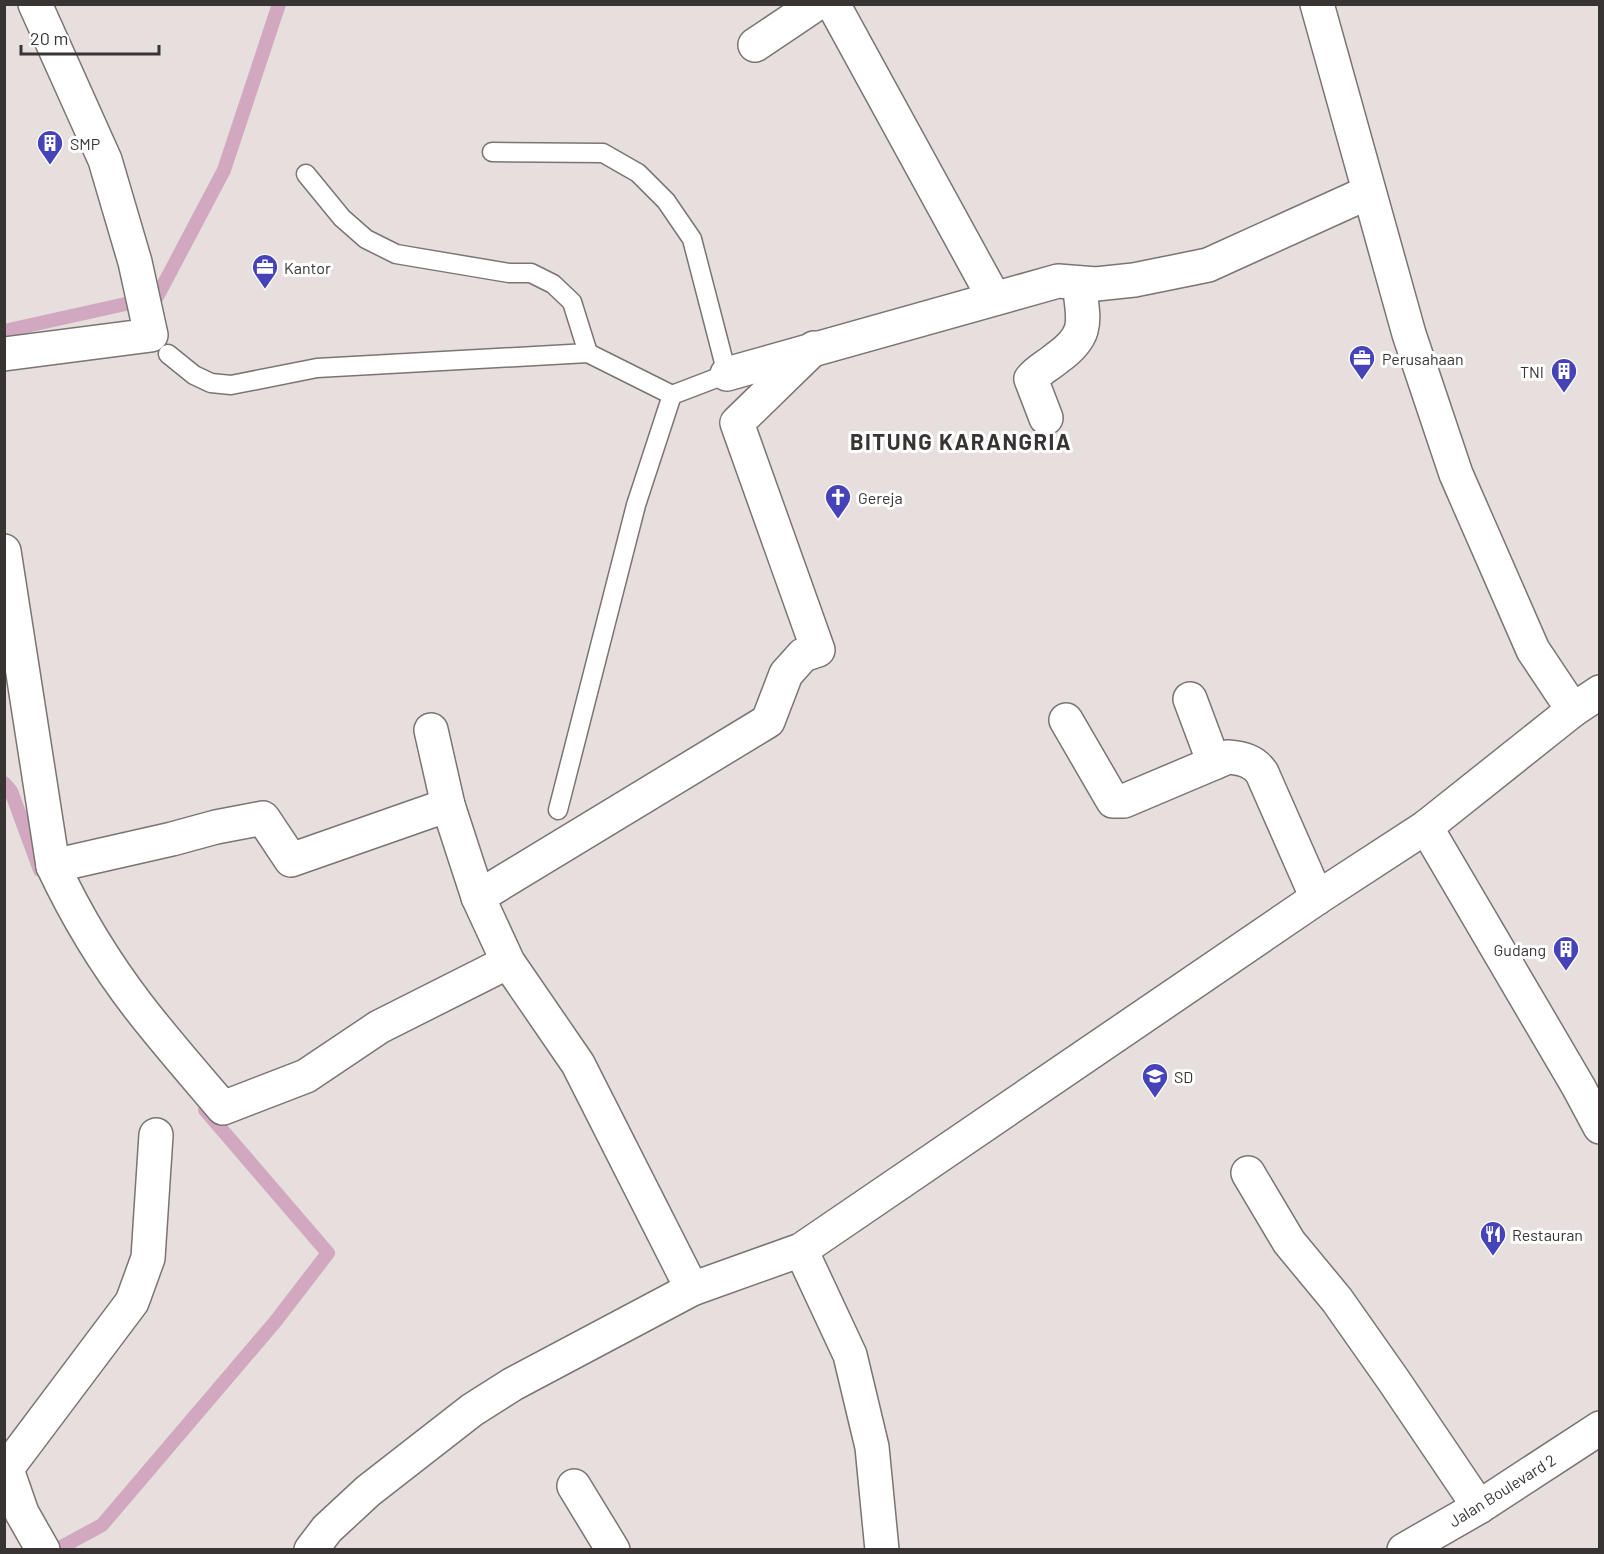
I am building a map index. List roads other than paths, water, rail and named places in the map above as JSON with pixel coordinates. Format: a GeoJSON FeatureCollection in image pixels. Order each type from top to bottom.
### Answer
{"type":"FeatureCollection","features":[{"type":"Feature","properties":{"kind":"street"},"geometry":{"type":"LineString","coordinates":[[4,354],[160,344],[105,160],[35,4]]}},
{"type":"Feature","properties":{"kind":"street"},"geometry":{"type":"LineString","coordinates":[[755,45],[816,4]]}},
{"type":"Feature","properties":{"kind":"street"},"geometry":{"type":"LineString","coordinates":[[833,4],[994,298]]}},
{"type":"Feature","properties":{"kind":"street"},"geometry":{"type":"LineString","coordinates":[[1317,4],[1409,334],[1456,474],[1533,650],[1573,710]]}},
{"type":"Feature","properties":{"kind":"street"},"geometry":{"type":"LineString","coordinates":[[727,374],[1058,280],[1096,284],[1134,280],[1208,264],[1369,192]]}},
{"type":"Feature","properties":{"kind":"street"},"geometry":{"type":"LineString","coordinates":[[1046,418],[1031,379],[1066,352],[1079,337],[1084,325],[1078,283]]}},
{"type":"Feature","properties":{"kind":"street"},"geometry":{"type":"LineString","coordinates":[[478,897],[768,721],[786,674],[803,655],[818,650],[737,423],[814,348]]}},
{"type":"Feature","properties":{"kind":"street"},"geometry":{"type":"LineString","coordinates":[[4,551],[53,866],[72,905],[131,997],[223,1108],[306,1076],[379,1027],[508,962]]}},
{"type":"Feature","properties":{"kind":"street"},"geometry":{"type":"LineString","coordinates":[[311,1550],[327,1529],[368,1491],[472,1410],[513,1384],[692,1289],[801,1250],[1317,898],[1426,827],[1573,710],[1599,692]]}},
{"type":"Feature","properties":{"kind":"street"},"geometry":{"type":"LineString","coordinates":[[1190,699],[1214,763]]}},
{"type":"Feature","properties":{"kind":"street"},"geometry":{"type":"LineString","coordinates":[[1066,720],[1113,801],[1124,801],[1228,757],[1239,758],[1257,765],[1317,898]]}},
{"type":"Feature","properties":{"kind":"street"},"geometry":{"type":"LineString","coordinates":[[431,729],[447,805],[478,897],[508,962],[578,1064],[692,1289]]}},
{"type":"Feature","properties":{"kind":"street"},"geometry":{"type":"LineString","coordinates":[[53,866],[263,818],[291,860],[447,805]]}},
{"type":"Feature","properties":{"kind":"street"},"geometry":{"type":"LineString","coordinates":[[1426,827],[1578,1086],[1599,1127]]}},
{"type":"Feature","properties":{"kind":"street"},"geometry":{"type":"LineString","coordinates":[[43,1550],[22,1513],[6,1464],[132,1302],[148,1258],[156,1135]]}},
{"type":"Feature","properties":{"kind":"street"},"geometry":{"type":"LineString","coordinates":[[1248,1173],[1288,1242],[1336,1300],[1479,1507]]}},
{"type":"Feature","properties":{"kind":"street"},"geometry":{"type":"LineString","coordinates":[[801,1250],[850,1355],[872,1447],[882,1550]]}},
{"type":"Feature","properties":{"kind":"street","name":"Jalan Boulevard 2"},"geometry":{"type":"LineString","coordinates":[[1404,1550],[1479,1507],[1599,1428]]}},
{"type":"Feature","properties":{"kind":"street"},"geometry":{"type":"LineString","coordinates":[[574,1486],[613,1550]]}},
{"type":"Feature","properties":{"kind":"lane"},"geometry":{"type":"LineString","coordinates":[[160,344],[194,375],[211,382],[231,385],[317,368],[588,353],[672,395],[727,374],[692,239],[666,201],[638,173],[603,153],[492,152]]}},
{"type":"Feature","properties":{"kind":"lane"},"geometry":{"type":"LineString","coordinates":[[306,174],[342,219],[366,239],[396,254],[509,273],[531,273],[553,284],[572,302],[588,353]]}},
{"type":"Feature","properties":{"kind":"lane"},"geometry":{"type":"LineString","coordinates":[[558,810],[636,506],[672,395]]}},
{"type":"Feature","properties":{"kind":"waterway"},"geometry":{"type":"LineString","coordinates":[[4,331],[157,297],[224,170],[279,4]]}},
{"type":"Feature","properties":{"kind":"waterway"},"geometry":{"type":"LineString","coordinates":[[4,783],[11,791],[40,870]]}},
{"type":"Feature","properties":{"kind":"waterway"},"geometry":{"type":"LineString","coordinates":[[56,1550],[102,1525],[275,1322],[328,1253],[205,1110]]}},
{"type":"Feature","properties":{"kind":"place","name":"SMP"},"geometry":{"type":"Point","coordinates":[50,166]}},
{"type":"Feature","properties":{"kind":"place","name":"Kantor"},"geometry":{"type":"Point","coordinates":[265,290]}},
{"type":"Feature","properties":{"kind":"place","name":"Perusahaan"},"geometry":{"type":"Point","coordinates":[1362,381]}},
{"type":"Feature","properties":{"kind":"place","name":"TNI"},"geometry":{"type":"Point","coordinates":[1564,394]}},
{"type":"Feature","properties":{"kind":"place","name":"Gereja"},"geometry":{"type":"Point","coordinates":[838,520]}},
{"type":"Feature","properties":{"kind":"place","name":"Gudang"},"geometry":{"type":"Point","coordinates":[1566,972]}},
{"type":"Feature","properties":{"kind":"place","name":"SD"},"geometry":{"type":"Point","coordinates":[1155,1099]}},
{"type":"Feature","properties":{"kind":"place","name":"Restauran"},"geometry":{"type":"Point","coordinates":[1493,1257]}},
{"type":"Feature","properties":{"kind":"district","name":"BITUNG KARANGRIA"},"geometry":{"type":"Point","coordinates":[961,441]}}]}
